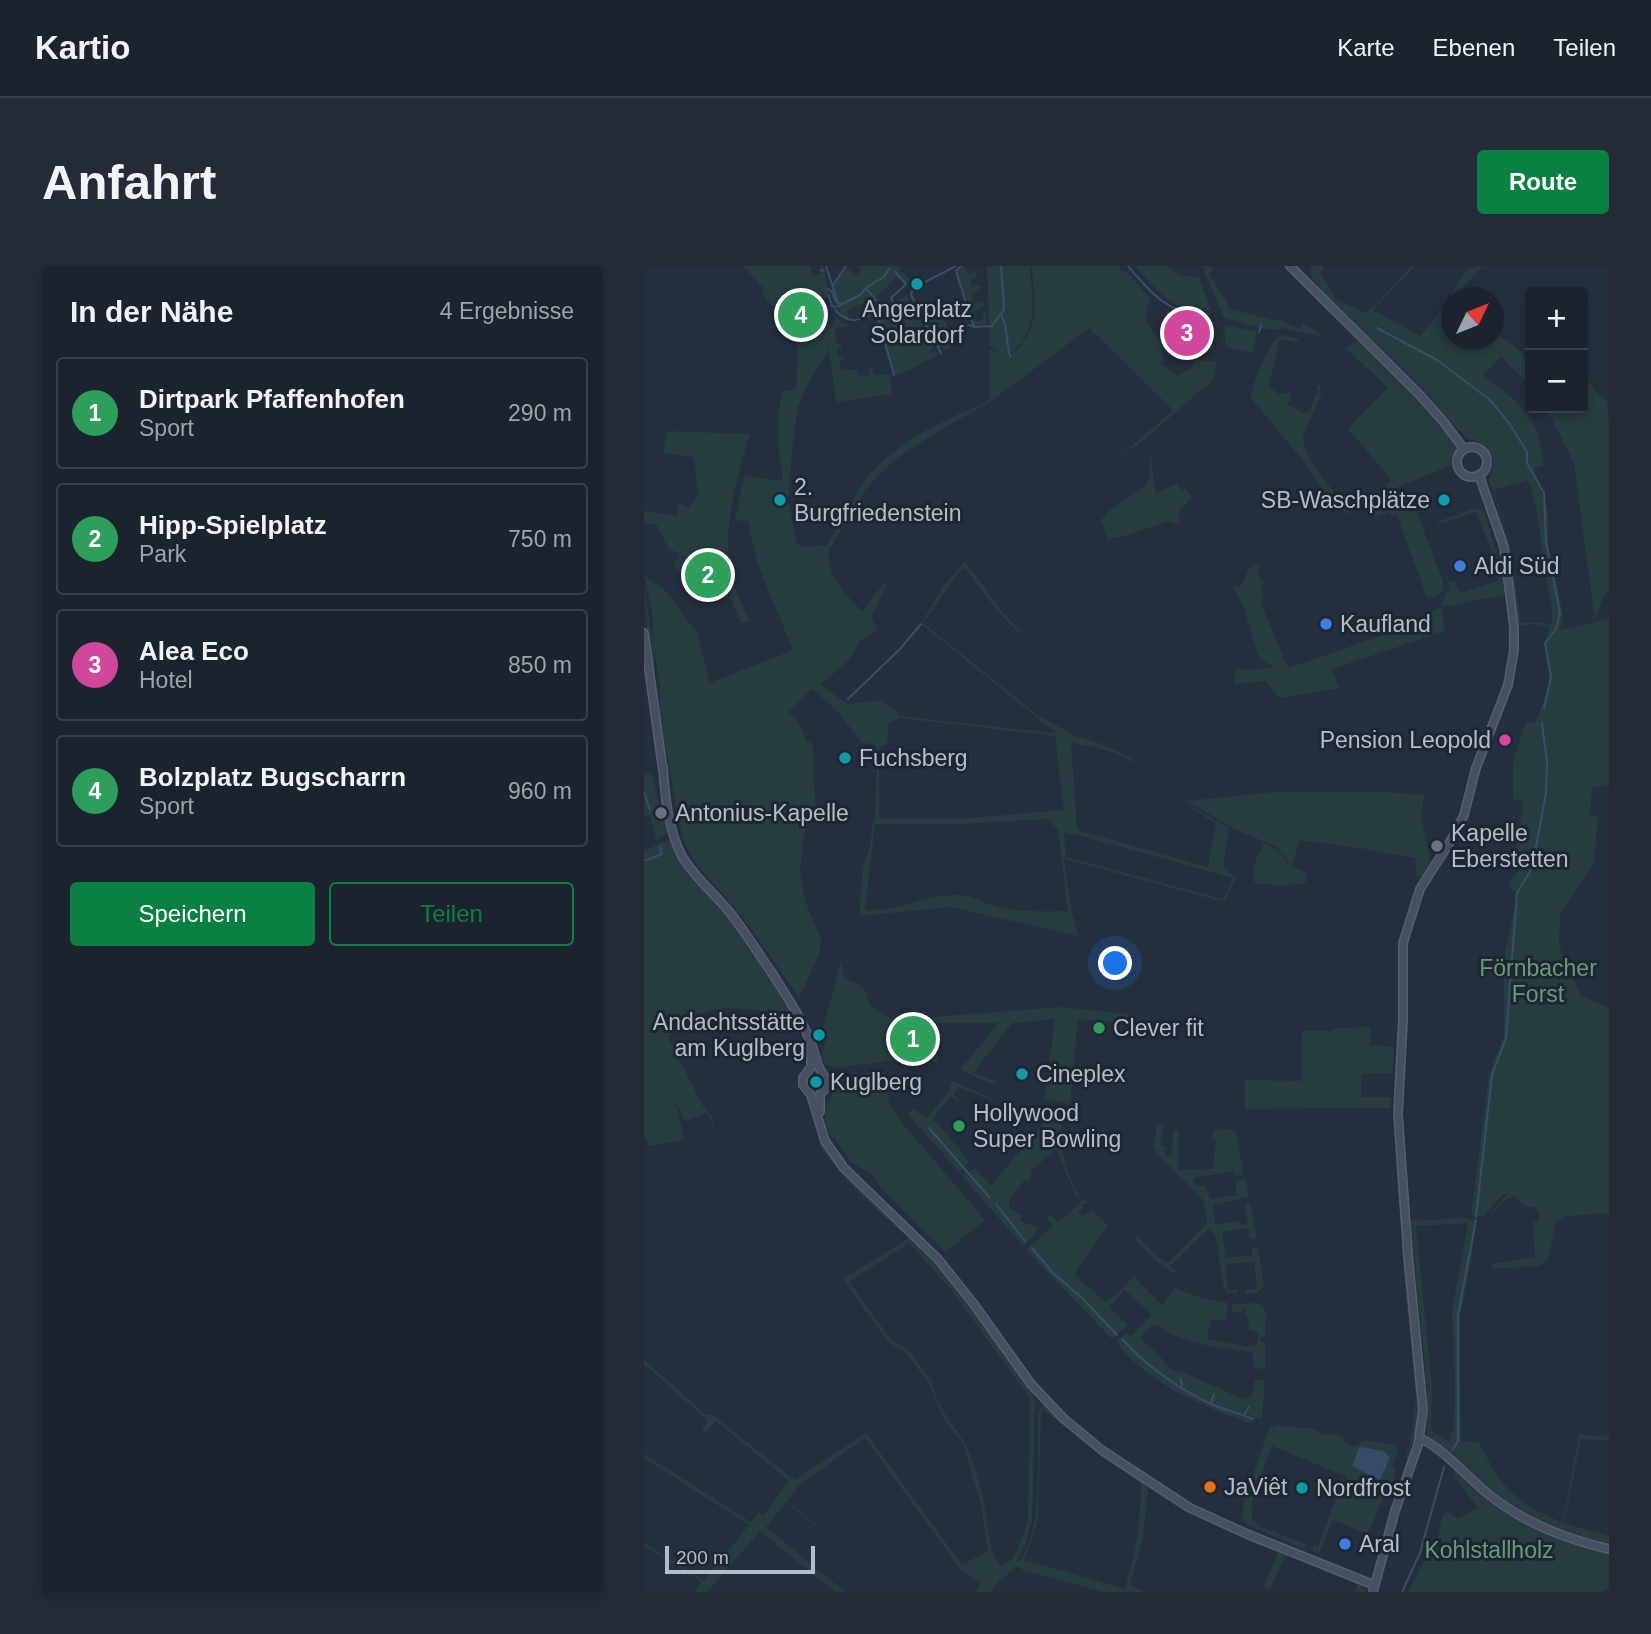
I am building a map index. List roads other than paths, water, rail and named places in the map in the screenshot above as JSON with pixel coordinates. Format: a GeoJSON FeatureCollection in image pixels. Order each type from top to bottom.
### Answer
{"type":"FeatureCollection","features":[{"type":"Feature","properties":{"kind":"street"},"geometry":{"type":"LineString","coordinates":[[1290,266],[1418,393],[1464,449]]}},
{"type":"Feature","properties":{"kind":"street"},"geometry":{"type":"LineString","coordinates":[[1474,447],[1485,455],[1486,469],[1479,475],[1465,475],[1459,468],[1458,460],[1464,449],[1474,447]]}},
{"type":"Feature","properties":{"kind":"street"},"geometry":{"type":"LineString","coordinates":[[821,1071],[810,1071],[805,1075],[803,1085],[816,1094],[819,1124],[825,1141],[844,1168],[938,1259],[1031,1384],[1063,1418],[1103,1451],[1190,1508],[1374,1588],[1395,1511],[1420,1438],[1423,1389],[1408,1255],[1402,1158],[1403,1122],[1399,1080],[1403,1020],[1402,955],[1410,917],[1420,889],[1463,819],[1474,776],[1508,685],[1514,650],[1514,627],[1504,547],[1479,475]]}},
{"type":"Feature","properties":{"kind":"street"},"geometry":{"type":"LineString","coordinates":[[644,633],[674,832],[688,865],[735,919],[799,1015],[811,1038],[828,1084],[816,1094]]}},
{"type":"Feature","properties":{"kind":"street"},"geometry":{"type":"LineString","coordinates":[[810,1071],[811,1038]]}},
{"type":"Feature","properties":{"kind":"street"},"geometry":{"type":"LineString","coordinates":[[1420,1438],[1497,1501],[1520,1516],[1557,1533],[1609,1549]]}},
{"type":"Feature","properties":{"kind":"water"},"geometry":{"type":"Polygon","coordinates":[[[1361,1447],[1384,1451],[1390,1458],[1380,1480],[1352,1466],[1361,1447]]]}},
{"type":"Feature","properties":{"kind":"waterway"},"geometry":{"type":"LineString","coordinates":[[826,266],[837,300]]}},
{"type":"Feature","properties":{"kind":"waterway"},"geometry":{"type":"LineString","coordinates":[[833,285],[846,266]]}},
{"type":"Feature","properties":{"kind":"waterway"},"geometry":{"type":"LineString","coordinates":[[925,321],[911,295],[913,288],[956,266]]}},
{"type":"Feature","properties":{"kind":"waterway"},"geometry":{"type":"LineString","coordinates":[[961,266],[956,271],[967,306]]}},
{"type":"Feature","properties":{"kind":"waterway"},"geometry":{"type":"LineString","coordinates":[[1001,266],[1004,309],[1001,314],[1009,353]]}},
{"type":"Feature","properties":{"kind":"waterway"},"geometry":{"type":"LineString","coordinates":[[1128,266],[1169,306],[1202,317]]}},
{"type":"Feature","properties":{"kind":"waterway"},"geometry":{"type":"LineString","coordinates":[[867,287],[884,277],[889,269]]}},
{"type":"Feature","properties":{"kind":"waterway"},"geometry":{"type":"LineString","coordinates":[[893,303],[891,298],[906,284],[895,272]]}},
{"type":"Feature","properties":{"kind":"waterway"},"geometry":{"type":"LineString","coordinates":[[838,306],[860,295],[866,288]]}},
{"type":"Feature","properties":{"kind":"waterway"},"geometry":{"type":"LineString","coordinates":[[828,289],[836,302],[843,304]]}},
{"type":"Feature","properties":{"kind":"waterway"},"geometry":{"type":"LineString","coordinates":[[866,289],[878,306],[878,318],[894,375]]}},
{"type":"Feature","properties":{"kind":"waterway"},"geometry":{"type":"LineString","coordinates":[[829,296],[832,306],[835,307]]}},
{"type":"Feature","properties":{"kind":"waterway"},"geometry":{"type":"LineString","coordinates":[[967,307],[974,327]]}},
{"type":"Feature","properties":{"kind":"waterway"},"geometry":{"type":"LineString","coordinates":[[835,310],[851,320],[877,312]]}},
{"type":"Feature","properties":{"kind":"waterway"},"geometry":{"type":"LineString","coordinates":[[969,325],[992,326],[1000,315]]}},
{"type":"Feature","properties":{"kind":"waterway"},"geometry":{"type":"LineString","coordinates":[[925,323],[941,353]]}},
{"type":"Feature","properties":{"kind":"waterway"},"geometry":{"type":"LineString","coordinates":[[1259,332],[1261,325]]}},
{"type":"Feature","properties":{"kind":"waterway"},"geometry":{"type":"LineString","coordinates":[[1377,328],[1437,360],[1490,400],[1509,423],[1527,452],[1527,463],[1544,493],[1546,541],[1560,613],[1556,629],[1545,643],[1551,677],[1544,708]]}},
{"type":"Feature","properties":{"kind":"waterway"},"geometry":{"type":"LineString","coordinates":[[848,699],[900,649],[921,624]]}},
{"type":"Feature","properties":{"kind":"waterway"},"geometry":{"type":"LineString","coordinates":[[1476,1217],[1492,1075],[1506,1038],[1517,893],[1532,868],[1546,793],[1547,762],[1542,723]]}},
{"type":"Feature","properties":{"kind":"waterway"},"geometry":{"type":"LineString","coordinates":[[644,792],[650,810]]}},
{"type":"Feature","properties":{"kind":"waterway"},"geometry":{"type":"LineString","coordinates":[[644,861],[662,854],[660,846]]}},
{"type":"Feature","properties":{"kind":"waterway"},"geometry":{"type":"LineString","coordinates":[[1395,1104],[1396,1083]]}},
{"type":"Feature","properties":{"kind":"waterway"},"geometry":{"type":"LineString","coordinates":[[929,1128],[990,1198]]}},
{"type":"Feature","properties":{"kind":"waterway"},"geometry":{"type":"LineString","coordinates":[[996,1204],[1025,1241]]}},
{"type":"Feature","properties":{"kind":"waterway"},"geometry":{"type":"LineString","coordinates":[[1452,1451],[1458,1441],[1458,1315],[1476,1220]]}},
{"type":"Feature","properties":{"kind":"waterway"},"geometry":{"type":"LineString","coordinates":[[1032,1248],[1052,1272],[1083,1299],[1117,1335]]}},
{"type":"Feature","properties":{"kind":"waterway"},"geometry":{"type":"LineString","coordinates":[[1122,1339],[1174,1384],[1211,1404],[1252,1419]]}},
{"type":"Feature","properties":{"kind":"waterway"},"geometry":{"type":"LineString","coordinates":[[1181,1379],[1182,1388]]}},
{"type":"Feature","properties":{"kind":"waterway"},"geometry":{"type":"LineString","coordinates":[[1211,1403],[1214,1394]]}},
{"type":"Feature","properties":{"kind":"waterway"},"geometry":{"type":"LineString","coordinates":[[1244,1415],[1249,1407]]}},
{"type":"Feature","properties":{"kind":"waterway"},"geometry":{"type":"LineString","coordinates":[[1402,1592],[1420,1553],[1444,1467]]}},
{"type":"Feature","properties":{"kind":"place","name":"Angerplatz Solardorf"},"geometry":{"type":"Point","coordinates":[917,284]}},
{"type":"Feature","properties":{"kind":"place","name":"Bolzplatz Bugscharrn"},"geometry":{"type":"Point","coordinates":[801,315]}},
{"type":"Feature","properties":{"kind":"place","name":"Alea Eco"},"geometry":{"type":"Point","coordinates":[1187,333]}},
{"type":"Feature","properties":{"kind":"place","name":"2. Burgfriedenstein"},"geometry":{"type":"Point","coordinates":[780,500]}},
{"type":"Feature","properties":{"kind":"place","name":"SB-Waschplätze"},"geometry":{"type":"Point","coordinates":[1444,500]}},
{"type":"Feature","properties":{"kind":"place","name":"Aldi Süd"},"geometry":{"type":"Point","coordinates":[1460,566]}},
{"type":"Feature","properties":{"kind":"place","name":"Hipp-Spielplatz"},"geometry":{"type":"Point","coordinates":[708,575]}},
{"type":"Feature","properties":{"kind":"place","name":"Kaufland"},"geometry":{"type":"Point","coordinates":[1326,624]}},
{"type":"Feature","properties":{"kind":"place","name":"Pension Leopold"},"geometry":{"type":"Point","coordinates":[1505,740]}},
{"type":"Feature","properties":{"kind":"place","name":"Fuchsberg"},"geometry":{"type":"Point","coordinates":[845,758]}},
{"type":"Feature","properties":{"kind":"place","name":"Antonius-Kapelle"},"geometry":{"type":"Point","coordinates":[661,813]}},
{"type":"Feature","properties":{"kind":"place","name":"Kapelle Eberstetten"},"geometry":{"type":"Point","coordinates":[1437,846]}},
{"type":"Feature","properties":{"kind":"place","name":"Clever fit"},"geometry":{"type":"Point","coordinates":[1099,1028]}},
{"type":"Feature","properties":{"kind":"place","name":"Andachtsstätte am Kuglberg"},"geometry":{"type":"Point","coordinates":[819,1035]}},
{"type":"Feature","properties":{"kind":"place","name":"Dirtpark Pfaffenhofen"},"geometry":{"type":"Point","coordinates":[913,1039]}},
{"type":"Feature","properties":{"kind":"place","name":"Cineplex"},"geometry":{"type":"Point","coordinates":[1022,1074]}},
{"type":"Feature","properties":{"kind":"place","name":"Kuglberg"},"geometry":{"type":"Point","coordinates":[816,1082]}},
{"type":"Feature","properties":{"kind":"place","name":"Hollywood Super Bowling"},"geometry":{"type":"Point","coordinates":[959,1126]}},
{"type":"Feature","properties":{"kind":"place","name":"JaViêt"},"geometry":{"type":"Point","coordinates":[1210,1487]}},
{"type":"Feature","properties":{"kind":"place","name":"Nordfrost"},"geometry":{"type":"Point","coordinates":[1302,1488]}},
{"type":"Feature","properties":{"kind":"place","name":"Aral"},"geometry":{"type":"Point","coordinates":[1345,1544]}},
{"type":"Feature","properties":{"kind":"park label","name":"Förnbacher Forst"},"geometry":{"type":"Point","coordinates":[1538,981]}},
{"type":"Feature","properties":{"kind":"park label","name":"Kohlstallholz"},"geometry":{"type":"Point","coordinates":[1489,1550]}}]}
